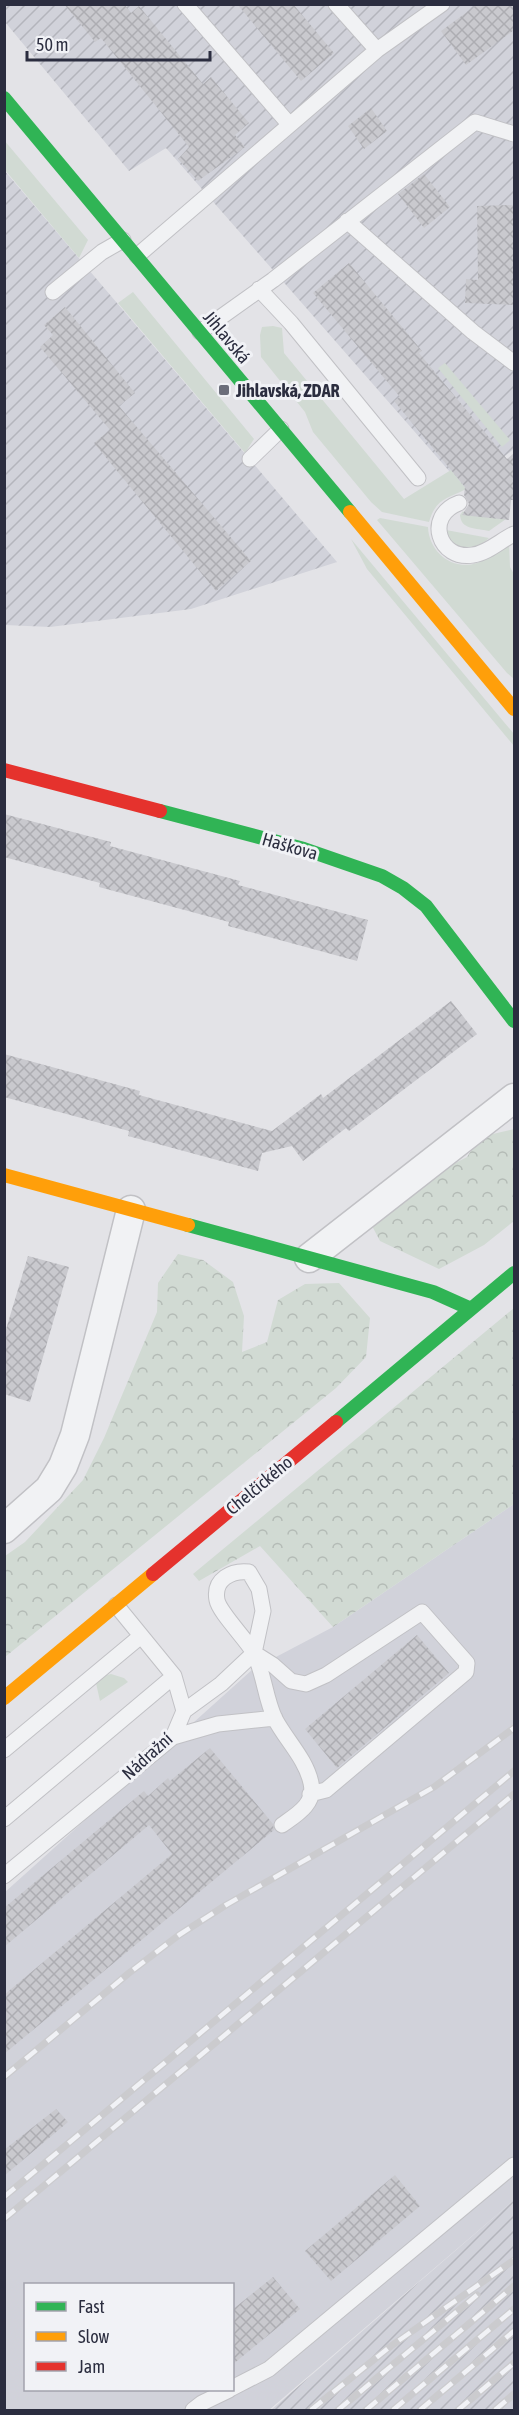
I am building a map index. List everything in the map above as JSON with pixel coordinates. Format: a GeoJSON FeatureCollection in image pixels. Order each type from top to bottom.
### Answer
{"type":"FeatureCollection","features":[{"type":"Feature","properties":{"kind":"street","name":"Jihlavská"},"geometry":{"type":"LineString","coordinates":[[4,98],[514,709]]}},
{"type":"Feature","properties":{"kind":"street","name":"Haškova"},"geometry":{"type":"LineString","coordinates":[[4,770],[304,849],[382,876],[403,888],[426,906],[514,1021]]}},
{"type":"Feature","properties":{"kind":"street"},"geometry":{"type":"LineString","coordinates":[[309,1258],[514,1098]]}},
{"type":"Feature","properties":{"kind":"street"},"geometry":{"type":"LineString","coordinates":[[4,1175],[433,1292],[471,1309]]}},
{"type":"Feature","properties":{"kind":"street"},"geometry":{"type":"LineString","coordinates":[[4,1529],[49,1489],[63,1466],[75,1434],[131,1210]]}},
{"type":"Feature","properties":{"kind":"street","name":"Chelčického"},"geometry":{"type":"LineString","coordinates":[[4,1698],[514,1273]]}},
{"type":"Feature","properties":{"kind":"lane"},"geometry":{"type":"LineString","coordinates":[[185,4],[289,124]]}},
{"type":"Feature","properties":{"kind":"lane"},"geometry":{"type":"LineString","coordinates":[[336,4],[377,50]]}},
{"type":"Feature","properties":{"kind":"lane"},"geometry":{"type":"LineString","coordinates":[[136,256],[377,50],[442,4]]}},
{"type":"Feature","properties":{"kind":"lane"},"geometry":{"type":"LineString","coordinates":[[200,332],[475,122],[514,134]]}},
{"type":"Feature","properties":{"kind":"lane"},"geometry":{"type":"LineString","coordinates":[[347,221],[473,332],[514,363]]}},
{"type":"Feature","properties":{"kind":"lane"},"geometry":{"type":"LineString","coordinates":[[53,292],[102,252],[123,240]]}},
{"type":"Feature","properties":{"kind":"lane"},"geometry":{"type":"LineString","coordinates":[[259,289],[291,322],[418,478]]}},
{"type":"Feature","properties":{"kind":"lane"},"geometry":{"type":"LineString","coordinates":[[250,459],[281,429]]}},
{"type":"Feature","properties":{"kind":"lane"},"geometry":{"type":"LineString","coordinates":[[459,503],[448,507],[442,514],[438,531],[445,546],[453,552],[471,556],[514,534]]}},
{"type":"Feature","properties":{"kind":"lane"},"geometry":{"type":"LineString","coordinates":[[116,1605],[174,1676],[184,1711],[221,1684],[254,1653],[263,1611],[259,1589],[249,1572],[236,1571],[224,1577],[218,1590],[217,1601],[254,1653],[275,1718],[301,1758],[312,1784],[309,1802],[303,1810],[282,1825]]}},
{"type":"Feature","properties":{"kind":"lane"},"geometry":{"type":"LineString","coordinates":[[254,1653],[273,1665],[291,1681],[306,1684],[326,1675],[422,1612],[466,1663],[466,1672],[326,1790],[310,1794]]}},
{"type":"Feature","properties":{"kind":"lane"},"geometry":{"type":"LineString","coordinates":[[4,1750],[141,1636]]}},
{"type":"Feature","properties":{"kind":"lane"},"geometry":{"type":"LineString","coordinates":[[4,1819],[174,1676]]}},
{"type":"Feature","properties":{"kind":"lane","name":"Nádražní"},"geometry":{"type":"LineString","coordinates":[[4,1876],[173,1737],[184,1711]]}},
{"type":"Feature","properties":{"kind":"lane"},"geometry":{"type":"LineString","coordinates":[[173,1737],[218,1724],[275,1718]]}},
{"type":"Feature","properties":{"kind":"lane"},"geometry":{"type":"LineString","coordinates":[[234,2387],[269,2369],[514,2165]]}},
{"type":"Feature","properties":{"kind":"lane"},"geometry":{"type":"LineString","coordinates":[[193,2410],[227,2391]]}},
{"type":"Feature","properties":{"kind":"shaded area"},"geometry":{"type":"Polygon","coordinates":[[[4,5],[514,5],[514,449],[464,488],[166,148],[129,171],[5,22],[4,5]]]}},
{"type":"Feature","properties":{"kind":"shaded area"},"geometry":{"type":"Polygon","coordinates":[[[4,170],[337,562],[191,609],[50,627],[5,625],[4,170]]]}},
{"type":"Feature","properties":{"kind":"shaded area"},"geometry":{"type":"Polygon","coordinates":[[[514,1504],[514,2200],[269,2410],[5,2410],[4,1893],[253,1669],[333,1627],[514,1504]]]}},
{"type":"Feature","properties":{"kind":"shaded area"},"geometry":{"type":"Polygon","coordinates":[[[514,2200],[514,2410],[271,2410],[514,2200]]]}},
{"type":"Feature","properties":{"kind":"green space"},"geometry":{"type":"Polygon","coordinates":[[[4,140],[88,240],[79,258],[5,170],[4,140]]]}},
{"type":"Feature","properties":{"kind":"green space"},"geometry":{"type":"Polygon","coordinates":[[[133,292],[254,439],[245,453],[118,303],[133,292]]]}},
{"type":"Feature","properties":{"kind":"green space"},"geometry":{"type":"Polygon","coordinates":[[[262,327],[282,328],[284,353],[404,499],[451,470],[466,489],[439,504],[429,522],[382,512],[313,432],[305,412],[261,357],[262,327]]]}},
{"type":"Feature","properties":{"kind":"green space"},"geometry":{"type":"Polygon","coordinates":[[[445,363],[510,440],[502,447],[438,368],[445,363]]]}},
{"type":"Feature","properties":{"kind":"green space"},"geometry":{"type":"Polygon","coordinates":[[[463,511],[466,515],[506,519],[489,531],[474,529],[466,526],[461,520],[460,515],[463,511]]]}},
{"type":"Feature","properties":{"kind":"green space"},"geometry":{"type":"Polygon","coordinates":[[[380,518],[428,527],[429,536],[437,551],[451,562],[459,564],[477,563],[494,554],[509,542],[510,567],[514,574],[514,679],[377,520],[380,518]]]}},
{"type":"Feature","properties":{"kind":"green space"},"geometry":{"type":"Polygon","coordinates":[[[446,530],[489,538],[477,546],[464,549],[449,538],[446,530]]]}},
{"type":"Feature","properties":{"kind":"green space"},"geometry":{"type":"Polygon","coordinates":[[[351,539],[514,734],[514,746],[367,569],[351,539]]]}},
{"type":"Feature","properties":{"kind":"green space"},"geometry":{"type":"Polygon","coordinates":[[[514,1129],[514,1221],[484,1245],[439,1269],[380,1241],[371,1224],[438,1172],[467,1157],[480,1137],[514,1129]]]}},
{"type":"Feature","properties":{"kind":"green space"},"geometry":{"type":"Polygon","coordinates":[[[178,1254],[203,1260],[233,1282],[244,1316],[242,1352],[267,1342],[278,1300],[305,1284],[339,1283],[370,1318],[366,1357],[336,1388],[5,1657],[5,1556],[25,1542],[83,1480],[104,1438],[157,1312],[158,1283],[178,1254]]]}},
{"type":"Feature","properties":{"kind":"green space"},"geometry":{"type":"Polygon","coordinates":[[[514,1308],[514,1504],[333,1627],[260,1546],[199,1581],[193,1574],[514,1308]]]}},
{"type":"Feature","properties":{"kind":"green space"},"geometry":{"type":"Polygon","coordinates":[[[111,1674],[124,1678],[128,1682],[100,1701],[96,1683],[103,1676],[111,1674]]]}},
{"type":"Feature","properties":{"kind":"building"},"geometry":{"type":"Polygon","coordinates":[[[64,4],[124,4],[131,13],[139,6],[203,84],[211,77],[249,123],[235,135],[245,147],[198,181],[178,159],[189,147],[101,38],[95,42],[64,4]]]}},
{"type":"Feature","properties":{"kind":"building"},"geometry":{"type":"Polygon","coordinates":[[[237,4],[293,4],[334,53],[301,81],[237,4]]]}},
{"type":"Feature","properties":{"kind":"building"},"geometry":{"type":"Polygon","coordinates":[[[478,4],[514,4],[514,30],[466,65],[441,31],[478,4]]]}},
{"type":"Feature","properties":{"kind":"building"},"geometry":{"type":"Polygon","coordinates":[[[371,108],[387,131],[364,149],[348,126],[371,108]]]}},
{"type":"Feature","properties":{"kind":"building"},"geometry":{"type":"Polygon","coordinates":[[[424,174],[450,207],[424,228],[398,194],[424,174]]]}},
{"type":"Feature","properties":{"kind":"building"},"geometry":{"type":"Polygon","coordinates":[[[514,205],[514,305],[465,303],[466,279],[478,280],[477,206],[514,205]]]}},
{"type":"Feature","properties":{"kind":"building"},"geometry":{"type":"Polygon","coordinates":[[[349,263],[422,351],[419,353],[507,459],[514,453],[514,500],[511,500],[509,520],[462,515],[469,504],[464,495],[465,487],[394,401],[400,397],[313,293],[349,263]]]}},
{"type":"Feature","properties":{"kind":"building"},"geometry":{"type":"Polygon","coordinates":[[[65,307],[135,393],[119,406],[251,561],[216,591],[94,443],[110,430],[40,347],[53,335],[44,325],[65,307]]]}},
{"type":"Feature","properties":{"kind":"building"},"geometry":{"type":"Polygon","coordinates":[[[4,814],[111,842],[110,846],[240,881],[238,885],[368,920],[357,961],[228,926],[229,922],[99,887],[100,883],[4,857],[4,814]]]}},
{"type":"Feature","properties":{"kind":"building"},"geometry":{"type":"Polygon","coordinates":[[[451,1001],[477,1034],[349,1131],[346,1128],[303,1161],[292,1146],[262,1153],[258,1171],[128,1136],[129,1131],[4,1097],[4,1054],[140,1091],[139,1095],[272,1131],[321,1094],[323,1098],[451,1001]]]}},
{"type":"Feature","properties":{"kind":"building"},"geometry":{"type":"Polygon","coordinates":[[[28,1256],[69,1267],[30,1402],[4,1394],[4,1336],[28,1256]]]}},
{"type":"Feature","properties":{"kind":"building"},"geometry":{"type":"Polygon","coordinates":[[[417,1635],[449,1673],[337,1768],[305,1729],[417,1635]]]}},
{"type":"Feature","properties":{"kind":"building"},"geometry":{"type":"Polygon","coordinates":[[[210,1748],[273,1824],[274,1830],[4,2054],[4,1995],[172,1854],[149,1825],[4,1947],[4,1908],[144,1791],[148,1796],[168,1778],[170,1781],[210,1748]]]}},
{"type":"Feature","properties":{"kind":"building"},"geometry":{"type":"Polygon","coordinates":[[[56,2109],[68,2122],[4,2176],[4,2150],[56,2109]]]}},
{"type":"Feature","properties":{"kind":"building"},"geometry":{"type":"Polygon","coordinates":[[[395,2175],[420,2206],[331,2281],[305,2251],[395,2175]]]}},
{"type":"Feature","properties":{"kind":"building"},"geometry":{"type":"Polygon","coordinates":[[[273,2277],[300,2309],[234,2363],[234,2308],[273,2277]]]}},
{"type":"Feature","properties":{"kind":"railway"},"geometry":{"type":"LineString","coordinates":[[4,2077],[129,1973],[179,1935],[226,1905],[434,1787],[514,1728]]}},
{"type":"Feature","properties":{"kind":"railway"},"geometry":{"type":"LineString","coordinates":[[4,2197],[514,1771]]}},
{"type":"Feature","properties":{"kind":"railway"},"geometry":{"type":"LineString","coordinates":[[4,2219],[514,1794]]}},
{"type":"Feature","properties":{"kind":"railway"},"geometry":{"type":"LineString","coordinates":[[311,2410],[391,2346],[514,2260]]}},
{"type":"Feature","properties":{"kind":"railway"},"geometry":{"type":"LineString","coordinates":[[366,2410],[514,2286]]}},
{"type":"Feature","properties":{"kind":"railway"},"geometry":{"type":"LineString","coordinates":[[338,2410],[477,2295]]}},
{"type":"Feature","properties":{"kind":"railway"},"geometry":{"type":"LineString","coordinates":[[393,2410],[514,2309]]}},
{"type":"Feature","properties":{"kind":"railway"},"geometry":{"type":"LineString","coordinates":[[420,2410],[514,2331]]}},
{"type":"Feature","properties":{"kind":"railway"},"geometry":{"type":"LineString","coordinates":[[458,2410],[514,2363]]}},
{"type":"Feature","properties":{"kind":"railway"},"geometry":{"type":"LineString","coordinates":[[495,2410],[514,2394]]}},
{"type":"Feature","properties":{"kind":"traffic: fast"},"geometry":{"type":"LineString","coordinates":[[4,98],[350,512]]}},
{"type":"Feature","properties":{"kind":"traffic: fast"},"geometry":{"type":"LineString","coordinates":[[160,811],[304,849],[382,876],[403,888],[426,906],[514,1021]]}},
{"type":"Feature","properties":{"kind":"traffic: fast"},"geometry":{"type":"LineString","coordinates":[[188,1225],[433,1292],[471,1309]]}},
{"type":"Feature","properties":{"kind":"traffic: fast"},"geometry":{"type":"LineString","coordinates":[[336,1422],[514,1273]]}},
{"type":"Feature","properties":{"kind":"traffic: slow"},"geometry":{"type":"LineString","coordinates":[[350,512],[514,709]]}},
{"type":"Feature","properties":{"kind":"traffic: slow"},"geometry":{"type":"LineString","coordinates":[[4,1175],[188,1225]]}},
{"type":"Feature","properties":{"kind":"traffic: slow"},"geometry":{"type":"LineString","coordinates":[[4,1698],[153,1574]]}},
{"type":"Feature","properties":{"kind":"traffic: jam"},"geometry":{"type":"LineString","coordinates":[[4,770],[160,811]]}},
{"type":"Feature","properties":{"kind":"traffic: jam"},"geometry":{"type":"LineString","coordinates":[[153,1574],[336,1422]]}},
{"type":"Feature","properties":{"kind":"place","name":"Jihlavská, ZDAR"},"geometry":{"type":"Point","coordinates":[224,390]}}]}
